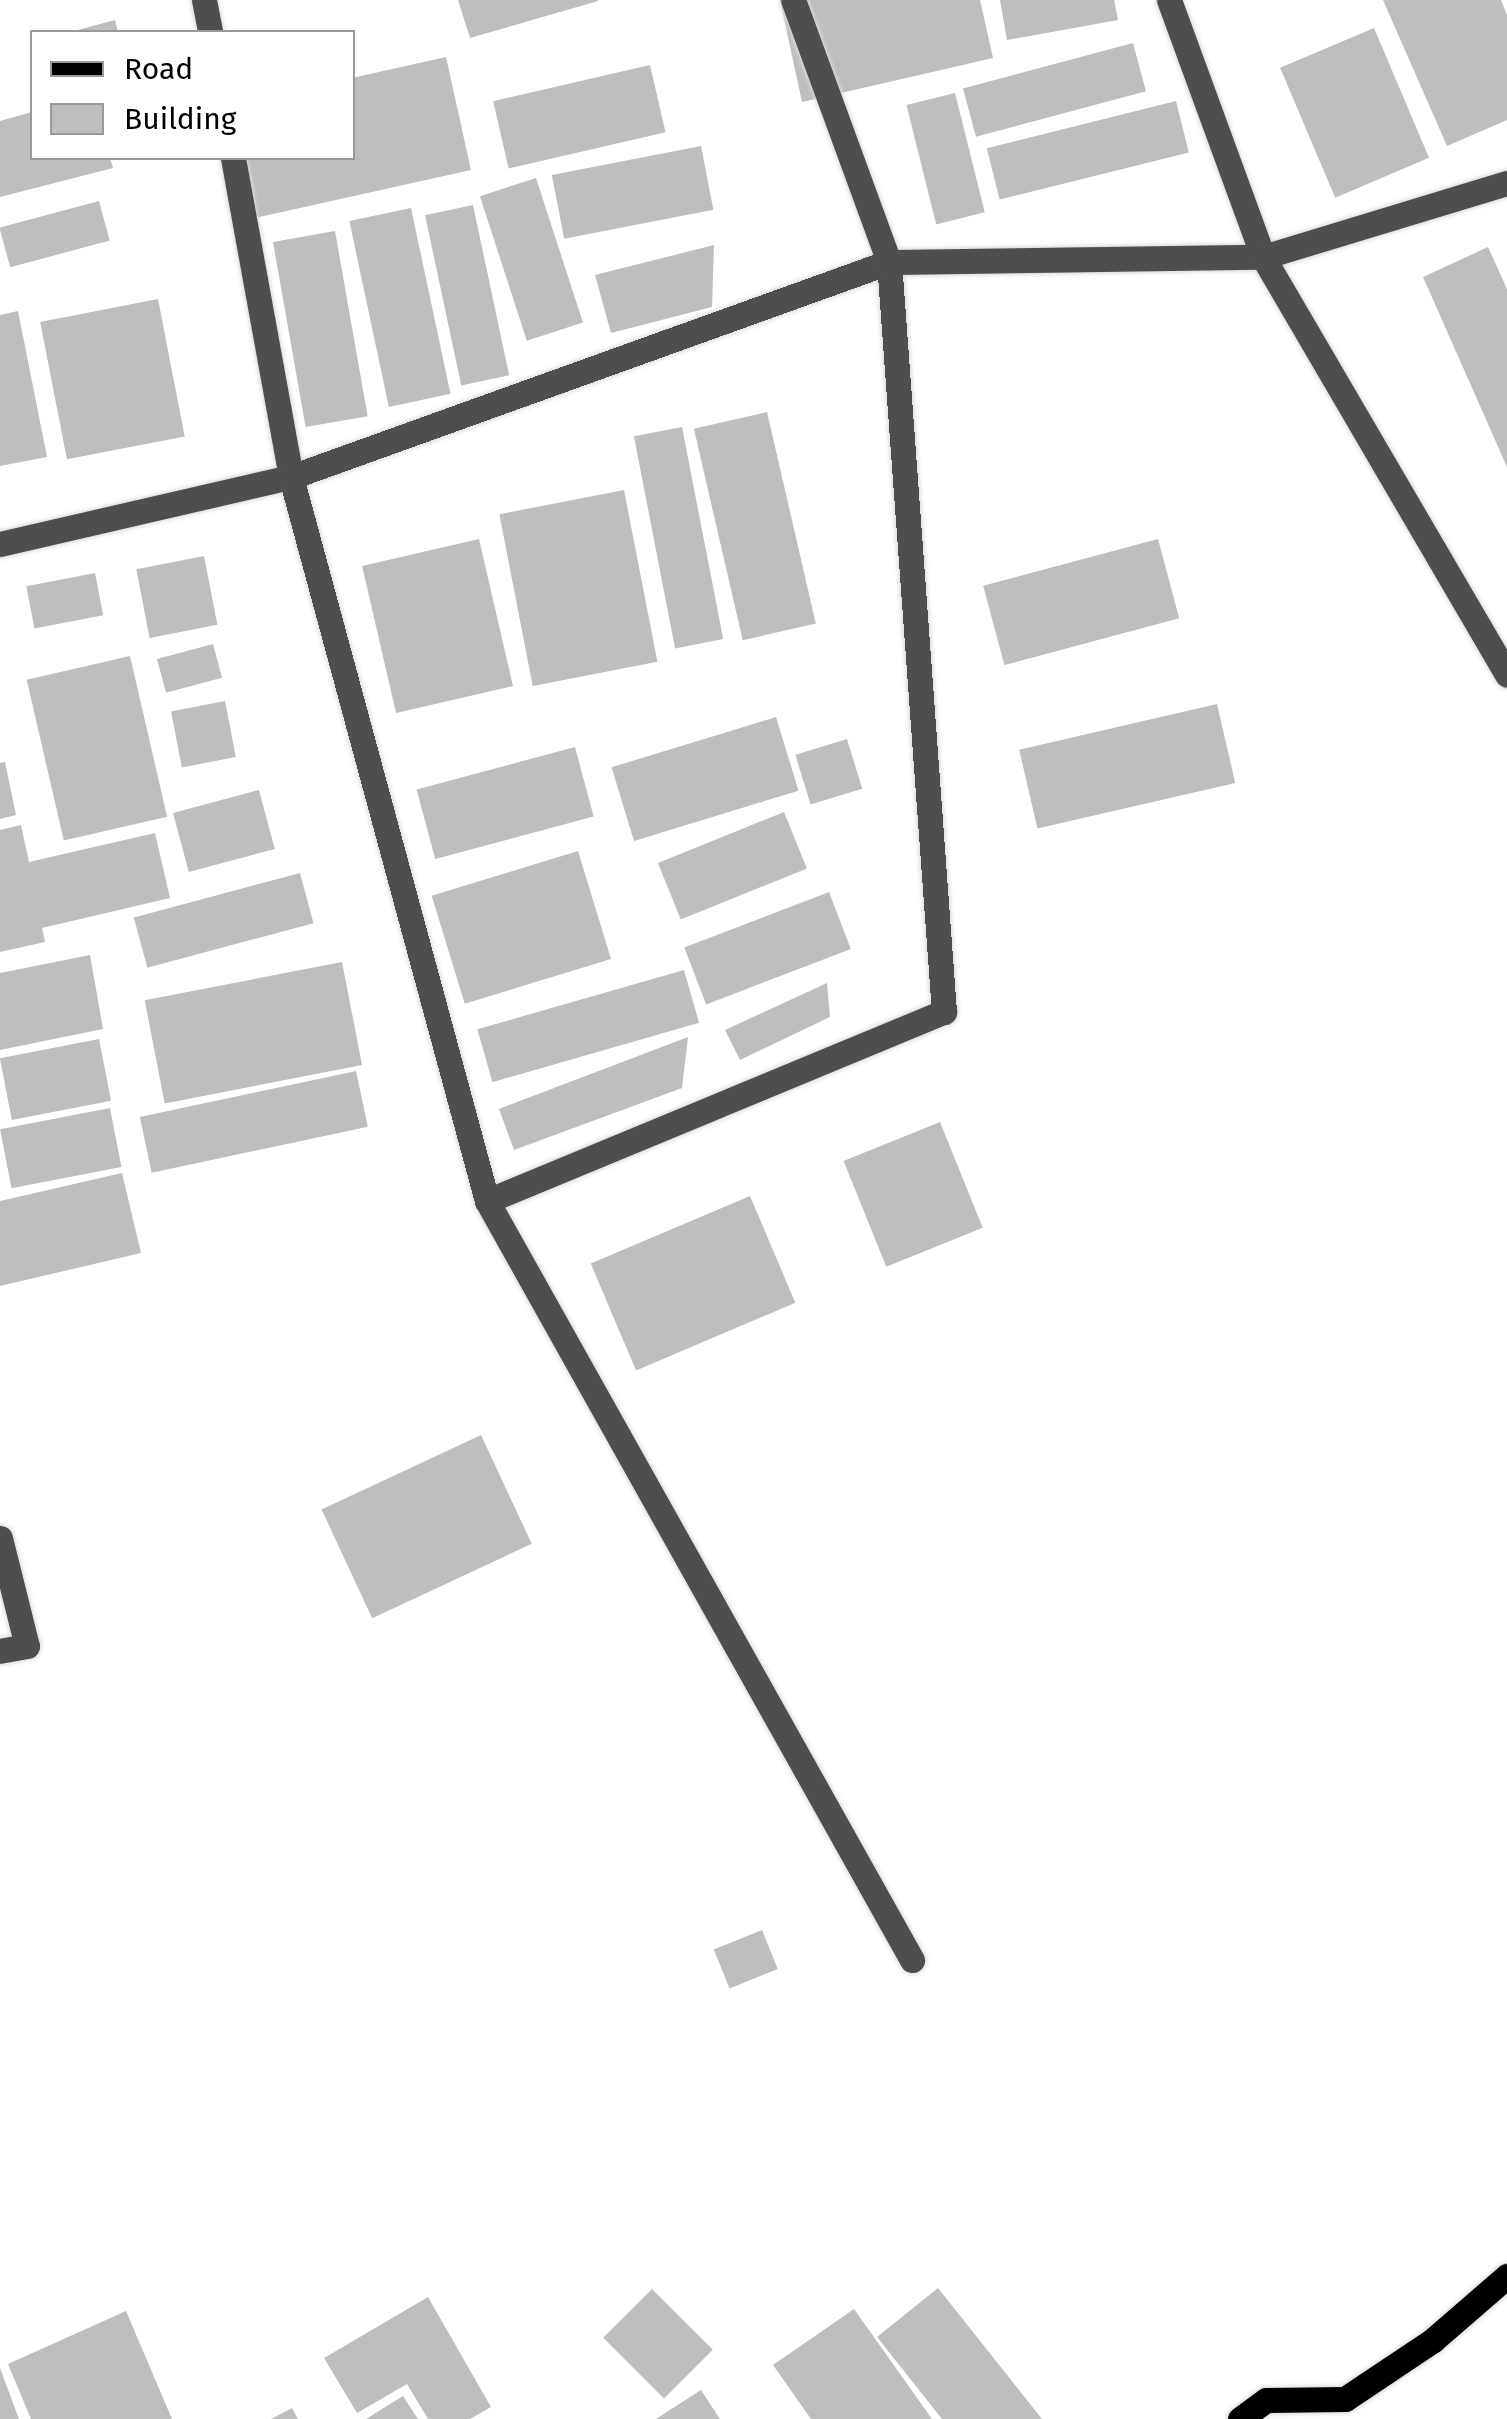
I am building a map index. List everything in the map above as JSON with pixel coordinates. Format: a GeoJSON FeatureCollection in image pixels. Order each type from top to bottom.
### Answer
{"type":"FeatureCollection","features":[{"type":"Feature","properties":{"kind":"main road"},"geometry":{"type":"LineString","coordinates":[[1240,2419],[1266,2400],[1344,2409],[1507,2276]]}},
{"type":"Feature","properties":{"kind":"street"},"geometry":{"type":"LineString","coordinates":[[204,0],[210,30]]}},
{"type":"Feature","properties":{"kind":"street"},"geometry":{"type":"LineString","coordinates":[[487,1202],[944,1012],[889,262],[793,0]]}},
{"type":"Feature","properties":{"kind":"street"},"geometry":{"type":"LineString","coordinates":[[1169,0],[1263,257],[1507,674]]}},
{"type":"Feature","properties":{"kind":"street"},"geometry":{"type":"LineString","coordinates":[[233,160],[291,477],[487,1202],[912,1960]]}},
{"type":"Feature","properties":{"kind":"street"},"geometry":{"type":"LineString","coordinates":[[0,544],[291,477],[889,262],[1263,257],[1507,183]]}},
{"type":"Feature","properties":{"kind":"street"},"geometry":{"type":"LineString","coordinates":[[0,1538],[26,1646],[0,1652]]}},
{"type":"Feature","properties":{"kind":"building"},"geometry":{"type":"Polygon","coordinates":[[[458,0],[598,0],[598,1],[470,38],[458,0]]]}},
{"type":"Feature","properties":{"kind":"building"},"geometry":{"type":"Polygon","coordinates":[[[780,0],[980,0],[993,58],[802,102],[780,0]]]}},
{"type":"Feature","properties":{"kind":"building"},"geometry":{"type":"Polygon","coordinates":[[[1000,0],[1114,0],[1118,20],[1007,40],[1000,0]]]}},
{"type":"Feature","properties":{"kind":"building"},"geometry":{"type":"Polygon","coordinates":[[[1383,0],[1501,0],[1507,15],[1507,120],[1447,146],[1383,0]]]}},
{"type":"Feature","properties":{"kind":"building"},"geometry":{"type":"Polygon","coordinates":[[[115,20],[118,30],[78,30],[115,20]]]}},
{"type":"Feature","properties":{"kind":"building"},"geometry":{"type":"Polygon","coordinates":[[[1374,28],[1429,158],[1335,198],[1280,68],[1374,28]]]}},
{"type":"Feature","properties":{"kind":"building"},"geometry":{"type":"Polygon","coordinates":[[[1133,43],[1146,91],[976,137],[963,89],[1133,43]]]}},
{"type":"Feature","properties":{"kind":"building"},"geometry":{"type":"Polygon","coordinates":[[[446,57],[471,170],[255,218],[242,160],[355,160],[355,77],[446,57]]]}},
{"type":"Feature","properties":{"kind":"building"},"geometry":{"type":"Polygon","coordinates":[[[650,65],[666,132],[509,168],[493,101],[650,65]]]}},
{"type":"Feature","properties":{"kind":"building"},"geometry":{"type":"Polygon","coordinates":[[[955,93],[985,212],[936,224],[906,105],[955,93]]]}},
{"type":"Feature","properties":{"kind":"building"},"geometry":{"type":"Polygon","coordinates":[[[1176,101],[1189,152],[1000,200],[987,148],[1176,101]]]}},
{"type":"Feature","properties":{"kind":"building"},"geometry":{"type":"Polygon","coordinates":[[[30,113],[30,160],[111,160],[113,168],[0,197],[0,121],[30,113]]]}},
{"type":"Feature","properties":{"kind":"building"},"geometry":{"type":"Polygon","coordinates":[[[701,146],[713,210],[564,239],[552,175],[701,146]]]}},
{"type":"Feature","properties":{"kind":"building"},"geometry":{"type":"Polygon","coordinates":[[[536,178],[583,323],[527,341],[480,196],[536,178]]]}},
{"type":"Feature","properties":{"kind":"building"},"geometry":{"type":"Polygon","coordinates":[[[99,201],[110,241],[10,267],[0,228],[99,201]]]}},
{"type":"Feature","properties":{"kind":"building"},"geometry":{"type":"Polygon","coordinates":[[[473,205],[509,375],[461,385],[425,215],[473,205]]]}},
{"type":"Feature","properties":{"kind":"building"},"geometry":{"type":"Polygon","coordinates":[[[411,208],[451,394],[389,407],[349,221],[411,208]]]}},
{"type":"Feature","properties":{"kind":"building"},"geometry":{"type":"Polygon","coordinates":[[[335,231],[368,416],[306,427],[273,242],[335,231]]]}},
{"type":"Feature","properties":{"kind":"building"},"geometry":{"type":"Polygon","coordinates":[[[714,245],[712,307],[611,333],[595,275],[714,245]]]}},
{"type":"Feature","properties":{"kind":"building"},"geometry":{"type":"Polygon","coordinates":[[[1488,247],[1507,289],[1507,467],[1423,277],[1488,247]]]}},
{"type":"Feature","properties":{"kind":"building"},"geometry":{"type":"Polygon","coordinates":[[[158,299],[185,436],[67,459],[40,322],[158,299]]]}},
{"type":"Feature","properties":{"kind":"building"},"geometry":{"type":"Polygon","coordinates":[[[18,311],[47,457],[0,466],[0,315],[18,311]]]}},
{"type":"Feature","properties":{"kind":"building"},"geometry":{"type":"Polygon","coordinates":[[[767,412],[816,623],[743,640],[694,429],[767,412]]]}},
{"type":"Feature","properties":{"kind":"building"},"geometry":{"type":"Polygon","coordinates":[[[682,427],[723,639],[675,648],[634,436],[682,427]]]}},
{"type":"Feature","properties":{"kind":"building"},"geometry":{"type":"Polygon","coordinates":[[[624,490],[657,662],[533,686],[499,514],[624,490]]]}},
{"type":"Feature","properties":{"kind":"building"},"geometry":{"type":"Polygon","coordinates":[[[479,539],[513,686],[396,713],[362,566],[479,539]]]}},
{"type":"Feature","properties":{"kind":"building"},"geometry":{"type":"Polygon","coordinates":[[[1158,539],[1179,618],[1004,665],[983,586],[1158,539]]]}},
{"type":"Feature","properties":{"kind":"building"},"geometry":{"type":"Polygon","coordinates":[[[204,556],[217,625],[150,638],[136,569],[204,556]]]}},
{"type":"Feature","properties":{"kind":"building"},"geometry":{"type":"Polygon","coordinates":[[[95,573],[103,615],[34,629],[26,586],[95,573]]]}},
{"type":"Feature","properties":{"kind":"building"},"geometry":{"type":"Polygon","coordinates":[[[213,644],[222,678],[166,693],[157,659],[213,644]]]}},
{"type":"Feature","properties":{"kind":"building"},"geometry":{"type":"Polygon","coordinates":[[[130,656],[167,817],[64,841],[27,680],[130,656]]]}},
{"type":"Feature","properties":{"kind":"building"},"geometry":{"type":"Polygon","coordinates":[[[225,701],[236,757],[182,767],[171,711],[225,701]]]}},
{"type":"Feature","properties":{"kind":"building"},"geometry":{"type":"Polygon","coordinates":[[[1217,704],[1235,783],[1037,829],[1019,750],[1217,704]]]}},
{"type":"Feature","properties":{"kind":"building"},"geometry":{"type":"Polygon","coordinates":[[[776,717],[799,791],[634,841],[612,767],[776,717]]]}},
{"type":"Feature","properties":{"kind":"building"},"geometry":{"type":"Polygon","coordinates":[[[847,739],[862,789],[811,805],[795,755],[847,739]]]}},
{"type":"Feature","properties":{"kind":"building"},"geometry":{"type":"Polygon","coordinates":[[[575,747],[594,817],[435,859],[417,789],[575,747]]]}},
{"type":"Feature","properties":{"kind":"building"},"geometry":{"type":"Polygon","coordinates":[[[5,762],[16,815],[0,819],[0,763],[5,762]]]}},
{"type":"Feature","properties":{"kind":"building"},"geometry":{"type":"Polygon","coordinates":[[[259,790],[275,849],[189,872],[173,813],[259,790]]]}},
{"type":"Feature","properties":{"kind":"building"},"geometry":{"type":"Polygon","coordinates":[[[784,812],[807,869],[681,920],[658,863],[784,812]]]}},
{"type":"Feature","properties":{"kind":"building"},"geometry":{"type":"Polygon","coordinates":[[[21,825],[29,862],[155,833],[170,898],[42,928],[45,942],[0,952],[0,830],[21,825]]]}},
{"type":"Feature","properties":{"kind":"building"},"geometry":{"type":"Polygon","coordinates":[[[578,851],[611,959],[465,1004],[432,896],[578,851]]]}},
{"type":"Feature","properties":{"kind":"building"},"geometry":{"type":"Polygon","coordinates":[[[300,873],[313,923],[147,968],[134,918],[300,873]]]}},
{"type":"Feature","properties":{"kind":"building"},"geometry":{"type":"Polygon","coordinates":[[[829,892],[851,949],[706,1004],[684,948],[829,892]]]}},
{"type":"Feature","properties":{"kind":"building"},"geometry":{"type":"Polygon","coordinates":[[[90,955],[103,1029],[0,1050],[0,973],[90,955]]]}},
{"type":"Feature","properties":{"kind":"building"},"geometry":{"type":"Polygon","coordinates":[[[342,962],[362,1065],[165,1103],[145,1000],[342,962]]]}},
{"type":"Feature","properties":{"kind":"building"},"geometry":{"type":"Polygon","coordinates":[[[684,970],[699,1023],[492,1082],[477,1029],[684,970]]]}},
{"type":"Feature","properties":{"kind":"building"},"geometry":{"type":"Polygon","coordinates":[[[827,983],[830,1017],[740,1060],[725,1030],[827,983]]]}},
{"type":"Feature","properties":{"kind":"building"},"geometry":{"type":"Polygon","coordinates":[[[688,1037],[682,1088],[514,1150],[499,1109],[688,1037]]]}},
{"type":"Feature","properties":{"kind":"building"},"geometry":{"type":"Polygon","coordinates":[[[99,1039],[111,1101],[12,1120],[0,1058],[99,1039]]]}},
{"type":"Feature","properties":{"kind":"building"},"geometry":{"type":"Polygon","coordinates":[[[356,1071],[368,1127],[152,1173],[140,1117],[356,1071]]]}},
{"type":"Feature","properties":{"kind":"building"},"geometry":{"type":"Polygon","coordinates":[[[110,1108],[121,1167],[12,1188],[0,1129],[110,1108]]]}},
{"type":"Feature","properties":{"kind":"building"},"geometry":{"type":"Polygon","coordinates":[[[940,1122],[983,1228],[886,1267],[844,1161],[940,1122]]]}},
{"type":"Feature","properties":{"kind":"building"},"geometry":{"type":"Polygon","coordinates":[[[122,1173],[141,1253],[0,1286],[0,1201],[122,1173]]]}},
{"type":"Feature","properties":{"kind":"building"},"geometry":{"type":"Polygon","coordinates":[[[750,1196],[795,1303],[636,1370],[591,1264],[750,1196]]]}},
{"type":"Feature","properties":{"kind":"building"},"geometry":{"type":"Polygon","coordinates":[[[481,1435],[532,1544],[372,1618],[321,1509],[481,1435]]]}},
{"type":"Feature","properties":{"kind":"building"},"geometry":{"type":"Polygon","coordinates":[[[762,1930],[778,1969],[730,1988],[714,1949],[762,1930]]]}},
{"type":"Feature","properties":{"kind":"building"},"geometry":{"type":"Polygon","coordinates":[[[938,2288],[1042,2419],[942,2419],[877,2337],[938,2288]]]}},
{"type":"Feature","properties":{"kind":"building"},"geometry":{"type":"Polygon","coordinates":[[[652,2289],[713,2350],[664,2399],[603,2338],[652,2289]]]}},
{"type":"Feature","properties":{"kind":"building"},"geometry":{"type":"Polygon","coordinates":[[[428,2297],[491,2407],[470,2419],[428,2419],[407,2384],[357,2413],[324,2358],[428,2297]]]}},
{"type":"Feature","properties":{"kind":"building"},"geometry":{"type":"Polygon","coordinates":[[[854,2309],[932,2419],[811,2419],[773,2365],[854,2309]]]}},
{"type":"Feature","properties":{"kind":"building"},"geometry":{"type":"Polygon","coordinates":[[[126,2311],[172,2419],[31,2419],[8,2364],[126,2311]]]}},
{"type":"Feature","properties":{"kind":"building"},"geometry":{"type":"Polygon","coordinates":[[[0,2368],[19,2419],[0,2419],[0,2368]]]}},
{"type":"Feature","properties":{"kind":"building"},"geometry":{"type":"Polygon","coordinates":[[[701,2390],[720,2419],[656,2419],[701,2390]]]}},
{"type":"Feature","properties":{"kind":"building"},"geometry":{"type":"Polygon","coordinates":[[[403,2396],[418,2419],[366,2419],[403,2396]]]}},
{"type":"Feature","properties":{"kind":"building"},"geometry":{"type":"Polygon","coordinates":[[[292,2408],[298,2419],[271,2419],[292,2408]]]}}]}
